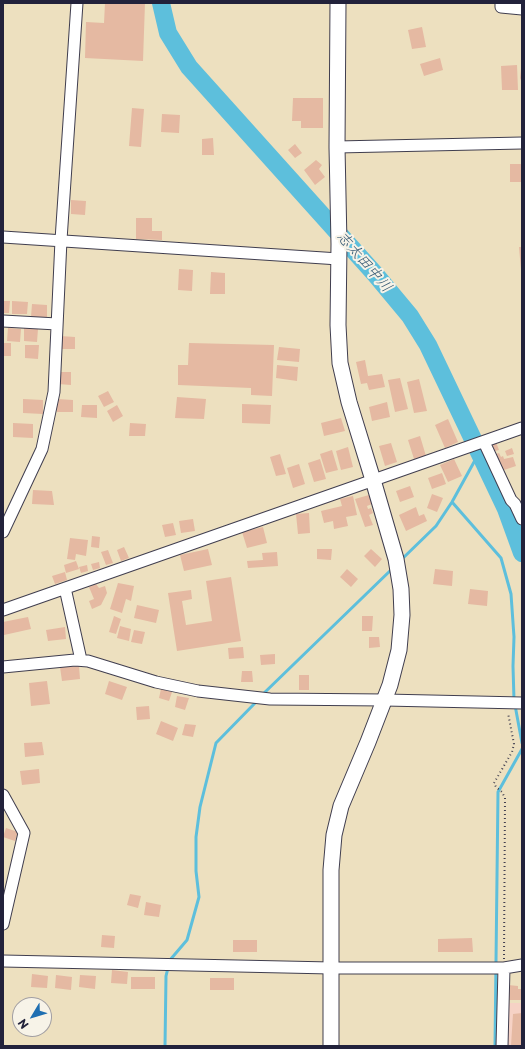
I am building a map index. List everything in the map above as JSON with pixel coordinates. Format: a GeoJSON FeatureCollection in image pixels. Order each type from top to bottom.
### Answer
{"type":"FeatureCollection","features":[{"type":"Feature","properties":{"kind":"street"},"geometry":{"type":"LineString","coordinates":[[3,532],[42,449],[54,392],[61,240],[76,3]]}},
{"type":"Feature","properties":{"kind":"street"},"geometry":{"type":"LineString","coordinates":[[331,1046],[331,870],[334,835],[341,806],[385,700],[398,650],[402,615],[401,589],[396,559],[374,480],[349,402],[340,363],[338,325],[339,244],[337,147],[338,3]]}},
{"type":"Feature","properties":{"kind":"street"},"geometry":{"type":"LineString","coordinates":[[501,3],[501,6],[522,10]]}},
{"type":"Feature","properties":{"kind":"street"},"geometry":{"type":"LineString","coordinates":[[337,147],[522,143]]}},
{"type":"Feature","properties":{"kind":"street"},"geometry":{"type":"LineString","coordinates":[[3,236],[339,259]]}},
{"type":"Feature","properties":{"kind":"street"},"geometry":{"type":"LineString","coordinates":[[3,321],[57,324]]}},
{"type":"Feature","properties":{"kind":"street"},"geometry":{"type":"LineString","coordinates":[[3,610],[522,428]]}},
{"type":"Feature","properties":{"kind":"street"},"geometry":{"type":"LineString","coordinates":[[482,442],[522,519]]}},
{"type":"Feature","properties":{"kind":"street"},"geometry":{"type":"LineString","coordinates":[[65,588],[81,660]]}},
{"type":"Feature","properties":{"kind":"street"},"geometry":{"type":"LineString","coordinates":[[3,667],[81,660],[156,682],[198,691],[270,699],[515,703]]}},
{"type":"Feature","properties":{"kind":"street"},"geometry":{"type":"LineString","coordinates":[[3,795],[24,833],[3,924]]}},
{"type":"Feature","properties":{"kind":"street"},"geometry":{"type":"LineString","coordinates":[[3,962],[331,968],[504,968],[522,965]]}},
{"type":"Feature","properties":{"kind":"street"},"geometry":{"type":"LineString","coordinates":[[502,1046],[504,968]]}},
{"type":"Feature","properties":{"kind":"path"},"geometry":{"type":"LineString","coordinates":[[504,968],[505,798],[494,783],[512,752],[514,744],[515,703]]}},
{"type":"Feature","properties":{"kind":"shaded area"},"geometry":{"type":"Polygon","coordinates":[[[507,1003],[522,1003],[522,1046],[506,1046],[507,1003]]]}},
{"type":"Feature","properties":{"kind":"building"},"geometry":{"type":"Polygon","coordinates":[[[105,3],[145,3],[143,61],[85,58],[86,22],[104,23],[105,3]]]}},
{"type":"Feature","properties":{"kind":"building"},"geometry":{"type":"Polygon","coordinates":[[[422,27],[426,47],[412,49],[408,30],[422,27]]]}},
{"type":"Feature","properties":{"kind":"building"},"geometry":{"type":"Polygon","coordinates":[[[440,58],[443,70],[424,76],[420,64],[440,58]]]}},
{"type":"Feature","properties":{"kind":"building"},"geometry":{"type":"Polygon","coordinates":[[[517,65],[518,90],[502,90],[501,66],[517,65]]]}},
{"type":"Feature","properties":{"kind":"building"},"geometry":{"type":"Polygon","coordinates":[[[522,69],[522,83],[520,78],[522,69]]]}},
{"type":"Feature","properties":{"kind":"building"},"geometry":{"type":"Polygon","coordinates":[[[293,98],[323,98],[323,128],[301,128],[301,121],[292,121],[293,98]]]}},
{"type":"Feature","properties":{"kind":"building"},"geometry":{"type":"Polygon","coordinates":[[[132,108],[144,109],[141,147],[129,146],[132,108]]]}},
{"type":"Feature","properties":{"kind":"building"},"geometry":{"type":"Polygon","coordinates":[[[162,114],[180,115],[179,133],[161,132],[162,114]]]}},
{"type":"Feature","properties":{"kind":"building"},"geometry":{"type":"Polygon","coordinates":[[[213,138],[214,155],[202,155],[202,139],[213,138]]]}},
{"type":"Feature","properties":{"kind":"building"},"geometry":{"type":"Polygon","coordinates":[[[295,144],[302,153],[295,158],[288,150],[295,144]]]}},
{"type":"Feature","properties":{"kind":"building"},"geometry":{"type":"Polygon","coordinates":[[[316,160],[322,165],[319,169],[325,177],[315,185],[304,170],[316,160]]]}},
{"type":"Feature","properties":{"kind":"building"},"geometry":{"type":"Polygon","coordinates":[[[510,164],[522,164],[522,182],[510,182],[510,164]]]}},
{"type":"Feature","properties":{"kind":"building"},"geometry":{"type":"Polygon","coordinates":[[[71,200],[86,201],[85,215],[71,214],[71,200]]]}},
{"type":"Feature","properties":{"kind":"building"},"geometry":{"type":"Polygon","coordinates":[[[136,218],[152,218],[152,231],[162,231],[162,240],[136,239],[136,218]]]}},
{"type":"Feature","properties":{"kind":"building"},"geometry":{"type":"Polygon","coordinates":[[[519,247],[522,247],[522,270],[521,270],[519,247]]]}},
{"type":"Feature","properties":{"kind":"building"},"geometry":{"type":"Polygon","coordinates":[[[179,269],[193,270],[192,291],[178,290],[179,269]]]}},
{"type":"Feature","properties":{"kind":"building"},"geometry":{"type":"Polygon","coordinates":[[[211,272],[225,273],[225,294],[210,294],[211,272]]]}},
{"type":"Feature","properties":{"kind":"building"},"geometry":{"type":"Polygon","coordinates":[[[3,301],[10,301],[9,313],[3,313],[3,301]]]}},
{"type":"Feature","properties":{"kind":"building"},"geometry":{"type":"Polygon","coordinates":[[[12,301],[28,302],[27,314],[12,314],[12,301]]]}},
{"type":"Feature","properties":{"kind":"building"},"geometry":{"type":"Polygon","coordinates":[[[32,304],[47,305],[47,317],[31,317],[32,304]]]}},
{"type":"Feature","properties":{"kind":"building"},"geometry":{"type":"Polygon","coordinates":[[[8,328],[21,329],[20,342],[7,341],[8,328]]]}},
{"type":"Feature","properties":{"kind":"building"},"geometry":{"type":"Polygon","coordinates":[[[24,328],[38,329],[37,342],[24,341],[24,328]]]}},
{"type":"Feature","properties":{"kind":"building"},"geometry":{"type":"Polygon","coordinates":[[[60,336],[75,337],[75,349],[60,349],[60,336]]]}},
{"type":"Feature","properties":{"kind":"building"},"geometry":{"type":"Polygon","coordinates":[[[3,343],[11,343],[11,356],[3,356],[3,343]]]}},
{"type":"Feature","properties":{"kind":"building"},"geometry":{"type":"Polygon","coordinates":[[[189,343],[274,345],[272,396],[251,395],[251,388],[178,385],[178,365],[188,365],[189,343]]]}},
{"type":"Feature","properties":{"kind":"building"},"geometry":{"type":"Polygon","coordinates":[[[25,345],[39,345],[38,359],[25,358],[25,345]]]}},
{"type":"Feature","properties":{"kind":"building"},"geometry":{"type":"Polygon","coordinates":[[[279,347],[300,349],[299,362],[277,360],[279,347]]]}},
{"type":"Feature","properties":{"kind":"building"},"geometry":{"type":"Polygon","coordinates":[[[365,360],[368,376],[382,374],[385,387],[369,390],[367,383],[361,384],[356,362],[365,360]]]}},
{"type":"Feature","properties":{"kind":"building"},"geometry":{"type":"Polygon","coordinates":[[[277,365],[298,367],[297,381],[276,378],[277,365]]]}},
{"type":"Feature","properties":{"kind":"building"},"geometry":{"type":"Polygon","coordinates":[[[58,372],[71,372],[71,385],[58,384],[58,372]]]}},
{"type":"Feature","properties":{"kind":"building"},"geometry":{"type":"Polygon","coordinates":[[[400,378],[408,409],[395,412],[388,380],[400,378]]]}},
{"type":"Feature","properties":{"kind":"building"},"geometry":{"type":"Polygon","coordinates":[[[419,379],[427,411],[414,413],[407,382],[419,379]]]}},
{"type":"Feature","properties":{"kind":"building"},"geometry":{"type":"Polygon","coordinates":[[[108,391],[114,402],[104,407],[98,396],[108,391]]]}},
{"type":"Feature","properties":{"kind":"building"},"geometry":{"type":"Polygon","coordinates":[[[177,397],[206,399],[204,419],[175,418],[177,397]]]}},
{"type":"Feature","properties":{"kind":"building"},"geometry":{"type":"Polygon","coordinates":[[[23,399],[43,400],[43,414],[23,413],[23,399]]]}},
{"type":"Feature","properties":{"kind":"building"},"geometry":{"type":"Polygon","coordinates":[[[57,399],[73,400],[73,412],[57,412],[57,399]]]}},
{"type":"Feature","properties":{"kind":"building"},"geometry":{"type":"Polygon","coordinates":[[[387,402],[390,417],[372,421],[369,407],[387,402]]]}},
{"type":"Feature","properties":{"kind":"building"},"geometry":{"type":"Polygon","coordinates":[[[242,404],[271,405],[270,424],[242,423],[242,404]]]}},
{"type":"Feature","properties":{"kind":"building"},"geometry":{"type":"Polygon","coordinates":[[[82,405],[97,405],[97,418],[81,417],[82,405]]]}},
{"type":"Feature","properties":{"kind":"building"},"geometry":{"type":"Polygon","coordinates":[[[117,405],[123,416],[113,422],[107,411],[117,405]]]}},
{"type":"Feature","properties":{"kind":"building"},"geometry":{"type":"Polygon","coordinates":[[[341,418],[345,431],[324,436],[321,423],[341,418]]]}},
{"type":"Feature","properties":{"kind":"building"},"geometry":{"type":"Polygon","coordinates":[[[448,419],[458,442],[445,448],[435,425],[448,419]]]}},
{"type":"Feature","properties":{"kind":"building"},"geometry":{"type":"Polygon","coordinates":[[[13,423],[33,424],[33,438],[13,437],[13,423]]]}},
{"type":"Feature","properties":{"kind":"building"},"geometry":{"type":"Polygon","coordinates":[[[130,423],[146,424],[145,436],[129,436],[130,423]]]}},
{"type":"Feature","properties":{"kind":"building"},"geometry":{"type":"Polygon","coordinates":[[[420,436],[426,456],[414,459],[408,440],[420,436]]]}},
{"type":"Feature","properties":{"kind":"building"},"geometry":{"type":"Polygon","coordinates":[[[496,442],[499,450],[491,452],[488,445],[496,442]]]}},
{"type":"Feature","properties":{"kind":"building"},"geometry":{"type":"Polygon","coordinates":[[[391,443],[397,462],[385,466],[379,446],[391,443]]]}},
{"type":"Feature","properties":{"kind":"building"},"geometry":{"type":"Polygon","coordinates":[[[348,447],[353,467],[341,470],[336,451],[348,447]]]}},
{"type":"Feature","properties":{"kind":"building"},"geometry":{"type":"Polygon","coordinates":[[[512,448],[514,454],[507,456],[505,451],[512,448]]]}},
{"type":"Feature","properties":{"kind":"building"},"geometry":{"type":"Polygon","coordinates":[[[332,450],[338,470],[326,473],[320,454],[332,450]]]}},
{"type":"Feature","properties":{"kind":"building"},"geometry":{"type":"Polygon","coordinates":[[[499,453],[504,459],[513,457],[516,466],[500,473],[493,455],[499,453]]]}},
{"type":"Feature","properties":{"kind":"building"},"geometry":{"type":"Polygon","coordinates":[[[280,454],[286,474],[276,476],[270,457],[280,454]]]}},
{"type":"Feature","properties":{"kind":"building"},"geometry":{"type":"Polygon","coordinates":[[[320,459],[326,479],[314,482],[308,463],[320,459]]]}},
{"type":"Feature","properties":{"kind":"building"},"geometry":{"type":"Polygon","coordinates":[[[454,459],[462,476],[448,482],[440,465],[454,459]]]}},
{"type":"Feature","properties":{"kind":"building"},"geometry":{"type":"Polygon","coordinates":[[[299,464],[305,484],[293,488],[287,468],[299,464]]]}},
{"type":"Feature","properties":{"kind":"building"},"geometry":{"type":"Polygon","coordinates":[[[442,473],[446,484],[432,489],[428,478],[442,473]]]}},
{"type":"Feature","properties":{"kind":"building"},"geometry":{"type":"Polygon","coordinates":[[[410,486],[414,497],[400,502],[396,491],[410,486]]]}},
{"type":"Feature","properties":{"kind":"building"},"geometry":{"type":"Polygon","coordinates":[[[33,490],[52,491],[54,505],[32,504],[33,490]]]}},
{"type":"Feature","properties":{"kind":"building"},"geometry":{"type":"Polygon","coordinates":[[[432,494],[443,498],[437,512],[427,508],[432,494]]]}},
{"type":"Feature","properties":{"kind":"building"},"geometry":{"type":"Polygon","coordinates":[[[369,495],[372,504],[367,506],[368,509],[371,508],[373,513],[369,515],[373,525],[365,527],[355,499],[369,495]]]}},
{"type":"Feature","properties":{"kind":"building"},"geometry":{"type":"Polygon","coordinates":[[[353,496],[357,515],[346,517],[348,526],[334,529],[333,521],[324,523],[321,511],[342,506],[340,499],[353,496]]]}},
{"type":"Feature","properties":{"kind":"building"},"geometry":{"type":"Polygon","coordinates":[[[416,507],[419,516],[424,514],[427,521],[406,531],[399,515],[416,507]]]}},
{"type":"Feature","properties":{"kind":"building"},"geometry":{"type":"Polygon","coordinates":[[[309,513],[310,533],[298,534],[296,514],[309,513]]]}},
{"type":"Feature","properties":{"kind":"building"},"geometry":{"type":"Polygon","coordinates":[[[193,519],[195,531],[181,533],[179,521],[193,519]]]}},
{"type":"Feature","properties":{"kind":"building"},"geometry":{"type":"Polygon","coordinates":[[[173,523],[176,535],[165,537],[162,525],[173,523]]]}},
{"type":"Feature","properties":{"kind":"building"},"geometry":{"type":"Polygon","coordinates":[[[263,527],[267,543],[247,548],[242,532],[263,527]]]}},
{"type":"Feature","properties":{"kind":"building"},"geometry":{"type":"Polygon","coordinates":[[[92,536],[100,537],[99,548],[91,547],[92,536]]]}},
{"type":"Feature","properties":{"kind":"building"},"geometry":{"type":"Polygon","coordinates":[[[70,538],[88,540],[86,556],[76,554],[75,560],[67,559],[70,538]]]}},
{"type":"Feature","properties":{"kind":"building"},"geometry":{"type":"Polygon","coordinates":[[[124,547],[129,558],[121,561],[117,550],[124,547]]]}},
{"type":"Feature","properties":{"kind":"building"},"geometry":{"type":"Polygon","coordinates":[[[208,549],[212,565],[184,571],[180,555],[208,549]]]}},
{"type":"Feature","properties":{"kind":"building"},"geometry":{"type":"Polygon","coordinates":[[[317,549],[332,549],[331,560],[317,559],[317,549]]]}},
{"type":"Feature","properties":{"kind":"building"},"geometry":{"type":"Polygon","coordinates":[[[371,549],[382,559],[375,567],[364,556],[371,549]]]}},
{"type":"Feature","properties":{"kind":"building"},"geometry":{"type":"Polygon","coordinates":[[[108,550],[113,563],[106,565],[101,552],[108,550]]]}},
{"type":"Feature","properties":{"kind":"building"},"geometry":{"type":"Polygon","coordinates":[[[277,552],[278,566],[248,568],[247,561],[263,560],[262,553],[277,552]]]}},
{"type":"Feature","properties":{"kind":"building"},"geometry":{"type":"Polygon","coordinates":[[[76,561],[79,569],[66,573],[64,565],[76,561]]]}},
{"type":"Feature","properties":{"kind":"building"},"geometry":{"type":"Polygon","coordinates":[[[99,562],[100,568],[93,570],[91,564],[99,562]]]}},
{"type":"Feature","properties":{"kind":"building"},"geometry":{"type":"Polygon","coordinates":[[[87,565],[88,571],[81,573],[79,567],[87,565]]]}},
{"type":"Feature","properties":{"kind":"building"},"geometry":{"type":"Polygon","coordinates":[[[347,569],[358,579],[351,587],[340,577],[347,569]]]}},
{"type":"Feature","properties":{"kind":"building"},"geometry":{"type":"Polygon","coordinates":[[[435,569],[453,571],[452,586],[433,584],[435,569]]]}},
{"type":"Feature","properties":{"kind":"building"},"geometry":{"type":"Polygon","coordinates":[[[65,572],[67,580],[55,584],[52,576],[65,572]]]}},
{"type":"Feature","properties":{"kind":"building"},"geometry":{"type":"Polygon","coordinates":[[[231,577],[241,641],[177,651],[168,593],[191,590],[192,599],[182,601],[186,625],[212,621],[206,581],[231,577]]]}},
{"type":"Feature","properties":{"kind":"building"},"geometry":{"type":"Polygon","coordinates":[[[118,583],[134,586],[131,601],[126,599],[122,613],[110,609],[118,583]]]}},
{"type":"Feature","properties":{"kind":"building"},"geometry":{"type":"Polygon","coordinates":[[[96,584],[99,588],[105,586],[107,593],[101,605],[92,609],[89,601],[94,599],[89,587],[96,584]]]}},
{"type":"Feature","properties":{"kind":"building"},"geometry":{"type":"Polygon","coordinates":[[[470,589],[488,591],[487,606],[468,604],[470,589]]]}},
{"type":"Feature","properties":{"kind":"building"},"geometry":{"type":"Polygon","coordinates":[[[137,605],[159,610],[156,623],[134,618],[137,605]]]}},
{"type":"Feature","properties":{"kind":"building"},"geometry":{"type":"Polygon","coordinates":[[[114,616],[121,619],[116,634],[109,632],[114,616]]]}},
{"type":"Feature","properties":{"kind":"building"},"geometry":{"type":"Polygon","coordinates":[[[362,616],[373,616],[372,631],[362,631],[362,616]]]}},
{"type":"Feature","properties":{"kind":"building"},"geometry":{"type":"Polygon","coordinates":[[[28,617],[31,629],[4,635],[3,622],[28,617]]]}},
{"type":"Feature","properties":{"kind":"building"},"geometry":{"type":"Polygon","coordinates":[[[120,626],[131,629],[129,641],[117,638],[120,626]]]}},
{"type":"Feature","properties":{"kind":"building"},"geometry":{"type":"Polygon","coordinates":[[[65,627],[66,639],[48,641],[46,630],[65,627]]]}},
{"type":"Feature","properties":{"kind":"building"},"geometry":{"type":"Polygon","coordinates":[[[134,630],[145,632],[142,644],[131,642],[134,630]]]}},
{"type":"Feature","properties":{"kind":"building"},"geometry":{"type":"Polygon","coordinates":[[[369,637],[379,637],[380,647],[369,648],[369,637]]]}},
{"type":"Feature","properties":{"kind":"building"},"geometry":{"type":"Polygon","coordinates":[[[243,647],[244,658],[229,659],[228,648],[243,647]]]}},
{"type":"Feature","properties":{"kind":"building"},"geometry":{"type":"Polygon","coordinates":[[[275,654],[275,664],[261,665],[260,655],[275,654]]]}},
{"type":"Feature","properties":{"kind":"building"},"geometry":{"type":"Polygon","coordinates":[[[79,666],[80,679],[62,681],[60,667],[79,666]]]}},
{"type":"Feature","properties":{"kind":"building"},"geometry":{"type":"Polygon","coordinates":[[[242,671],[252,671],[253,682],[241,682],[242,671]]]}},
{"type":"Feature","properties":{"kind":"building"},"geometry":{"type":"Polygon","coordinates":[[[299,675],[309,675],[309,690],[299,690],[299,675]]]}},
{"type":"Feature","properties":{"kind":"building"},"geometry":{"type":"Polygon","coordinates":[[[47,681],[50,704],[31,706],[29,683],[47,681]]]}},
{"type":"Feature","properties":{"kind":"building"},"geometry":{"type":"Polygon","coordinates":[[[109,681],[127,687],[122,700],[105,694],[109,681]]]}},
{"type":"Feature","properties":{"kind":"building"},"geometry":{"type":"Polygon","coordinates":[[[161,689],[172,692],[169,701],[159,698],[161,689]]]}},
{"type":"Feature","properties":{"kind":"building"},"geometry":{"type":"Polygon","coordinates":[[[177,696],[189,698],[185,710],[175,707],[177,696]]]}},
{"type":"Feature","properties":{"kind":"building"},"geometry":{"type":"Polygon","coordinates":[[[149,706],[150,719],[137,720],[136,707],[149,706]]]}},
{"type":"Feature","properties":{"kind":"building"},"geometry":{"type":"Polygon","coordinates":[[[161,721],[178,728],[173,741],[156,734],[161,721]]]}},
{"type":"Feature","properties":{"kind":"building"},"geometry":{"type":"Polygon","coordinates":[[[185,724],[196,725],[193,737],[182,735],[185,724]]]}},
{"type":"Feature","properties":{"kind":"building"},"geometry":{"type":"Polygon","coordinates":[[[42,742],[44,755],[25,757],[24,743],[42,742]]]}},
{"type":"Feature","properties":{"kind":"building"},"geometry":{"type":"Polygon","coordinates":[[[39,769],[40,783],[22,785],[20,771],[39,769]]]}},
{"type":"Feature","properties":{"kind":"building"},"geometry":{"type":"Polygon","coordinates":[[[6,828],[18,832],[15,841],[3,837],[6,828]]]}},
{"type":"Feature","properties":{"kind":"building"},"geometry":{"type":"Polygon","coordinates":[[[130,894],[141,896],[138,908],[127,905],[130,894]]]}},
{"type":"Feature","properties":{"kind":"building"},"geometry":{"type":"Polygon","coordinates":[[[146,902],[161,905],[159,917],[144,915],[146,902]]]}},
{"type":"Feature","properties":{"kind":"building"},"geometry":{"type":"Polygon","coordinates":[[[102,935],[115,936],[114,948],[101,947],[102,935]]]}},
{"type":"Feature","properties":{"kind":"building"},"geometry":{"type":"Polygon","coordinates":[[[472,938],[473,952],[438,952],[438,939],[472,938]]]}},
{"type":"Feature","properties":{"kind":"building"},"geometry":{"type":"Polygon","coordinates":[[[233,940],[257,940],[257,952],[233,952],[233,940]]]}},
{"type":"Feature","properties":{"kind":"building"},"geometry":{"type":"Polygon","coordinates":[[[112,970],[128,972],[127,984],[111,983],[112,970]]]}},
{"type":"Feature","properties":{"kind":"building"},"geometry":{"type":"Polygon","coordinates":[[[32,974],[48,976],[47,988],[31,987],[32,974]]]}},
{"type":"Feature","properties":{"kind":"building"},"geometry":{"type":"Polygon","coordinates":[[[56,975],[72,977],[71,990],[55,988],[56,975]]]}},
{"type":"Feature","properties":{"kind":"building"},"geometry":{"type":"Polygon","coordinates":[[[80,975],[96,976],[95,989],[79,987],[80,975]]]}},
{"type":"Feature","properties":{"kind":"building"},"geometry":{"type":"Polygon","coordinates":[[[131,977],[155,977],[155,989],[131,989],[131,977]]]}},
{"type":"Feature","properties":{"kind":"building"},"geometry":{"type":"Polygon","coordinates":[[[210,978],[234,978],[234,990],[210,990],[210,978]]]}},
{"type":"Feature","properties":{"kind":"building"},"geometry":{"type":"Polygon","coordinates":[[[508,985],[518,986],[518,989],[522,989],[522,1000],[508,1000],[508,985]]]}},
{"type":"Feature","properties":{"kind":"building"},"geometry":{"type":"Polygon","coordinates":[[[522,1013],[522,1046],[511,1046],[513,1014],[522,1013]]]}},
{"type":"Feature","properties":{"kind":"waterway","name":"志太田中川"},"geometry":{"type":"LineString","coordinates":[[161,3],[168,33],[189,67],[375,274],[410,316],[428,345],[506,509],[522,553]]}},
{"type":"Feature","properties":{"kind":"waterway"},"geometry":{"type":"LineString","coordinates":[[401,560],[436,526],[452,502],[479,453]]}},
{"type":"Feature","properties":{"kind":"waterway"},"geometry":{"type":"LineString","coordinates":[[452,502],[501,558],[511,594],[514,637],[514,700]]}},
{"type":"Feature","properties":{"kind":"waterway"},"geometry":{"type":"LineString","coordinates":[[262,695],[393,568]]}},
{"type":"Feature","properties":{"kind":"waterway"},"geometry":{"type":"LineString","coordinates":[[165,1046],[166,976],[170,960],[187,940],[199,897],[196,871],[196,837],[200,807],[216,743],[257,701]]}},
{"type":"Feature","properties":{"kind":"waterway"},"geometry":{"type":"LineString","coordinates":[[515,705],[522,743]]}},
{"type":"Feature","properties":{"kind":"waterway"},"geometry":{"type":"LineString","coordinates":[[495,1046],[498,792],[522,749]]}}]}
